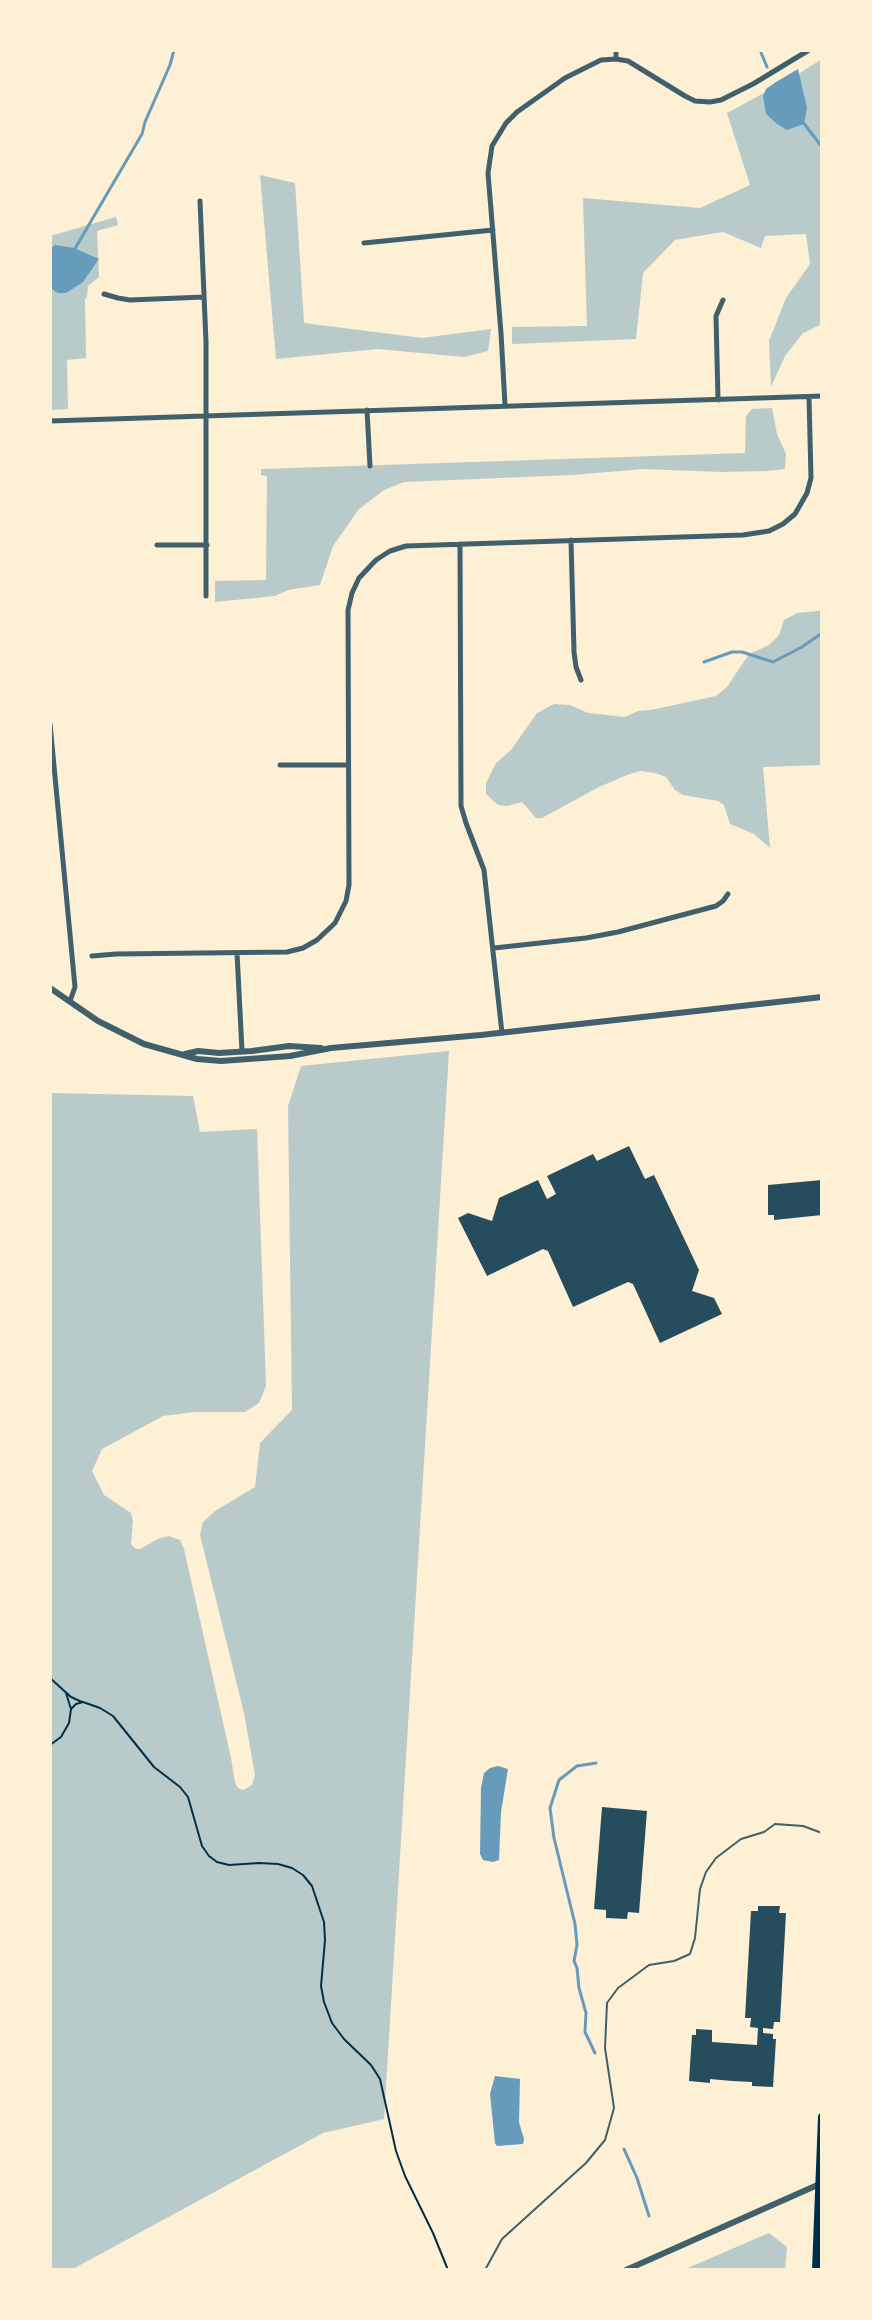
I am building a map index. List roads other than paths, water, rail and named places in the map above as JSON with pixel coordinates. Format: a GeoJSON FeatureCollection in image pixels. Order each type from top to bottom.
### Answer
{"type":"FeatureCollection","features":[{"type":"Feature","properties":{"kind":"main road"},"geometry":{"type":"LineString","coordinates":[[816,2270],[822,2117]]}},
{"type":"Feature","properties":{"kind":"street"},"geometry":{"type":"LineString","coordinates":[[616,50],[616,59]]}},
{"type":"Feature","properties":{"kind":"street"},"geometry":{"type":"LineString","coordinates":[[505,406],[488,159],[496,137],[517,112],[565,78],[601,60],[616,59],[636,64],[685,96],[710,102],[745,89],[809,50]]}},
{"type":"Feature","properties":{"kind":"street"},"geometry":{"type":"LineString","coordinates":[[200,201],[206,416],[206,596]]}},
{"type":"Feature","properties":{"kind":"street"},"geometry":{"type":"LineString","coordinates":[[364,243],[493,230]]}},
{"type":"Feature","properties":{"kind":"street"},"geometry":{"type":"LineString","coordinates":[[104,294],[130,300],[204,297]]}},
{"type":"Feature","properties":{"kind":"street"},"geometry":{"type":"LineString","coordinates":[[718,400],[716,316],[723,300]]}},
{"type":"Feature","properties":{"kind":"street"},"geometry":{"type":"LineString","coordinates":[[50,421],[822,396]]}},
{"type":"Feature","properties":{"kind":"street"},"geometry":{"type":"LineString","coordinates":[[92,956],[287,952],[303,948],[324,935],[340,916],[349,885],[348,618],[355,586],[370,565],[390,551],[406,546],[743,535],[769,531],[783,524],[800,507],[809,486],[809,397]]}},
{"type":"Feature","properties":{"kind":"street"},"geometry":{"type":"LineString","coordinates":[[367,410],[370,466]]}},
{"type":"Feature","properties":{"kind":"street"},"geometry":{"type":"LineString","coordinates":[[571,540],[574,652],[581,680]]}},
{"type":"Feature","properties":{"kind":"street"},"geometry":{"type":"LineString","coordinates":[[460,544],[461,806],[484,870],[502,1033]]}},
{"type":"Feature","properties":{"kind":"street"},"geometry":{"type":"LineString","coordinates":[[157,545],[207,545]]}},
{"type":"Feature","properties":{"kind":"street"},"geometry":{"type":"LineString","coordinates":[[50,724],[75,987],[70,1001]]}},
{"type":"Feature","properties":{"kind":"street"},"geometry":{"type":"LineString","coordinates":[[280,765],[348,765]]}},
{"type":"Feature","properties":{"kind":"street"},"geometry":{"type":"LineString","coordinates":[[494,948],[618,932],[716,906],[728,894]]}},
{"type":"Feature","properties":{"kind":"street"},"geometry":{"type":"LineString","coordinates":[[237,953],[242,1051]]}},
{"type":"Feature","properties":{"kind":"street"},"geometry":{"type":"LineString","coordinates":[[50,988],[98,1021],[144,1044],[197,1059],[242,1060],[822,997]]}},
{"type":"Feature","properties":{"kind":"street"},"geometry":{"type":"LineString","coordinates":[[181,1054],[289,1046],[331,1048]]}},
{"type":"Feature","properties":{"kind":"street"},"geometry":{"type":"LineString","coordinates":[[626,2270],[821,2183]]}},
{"type":"Feature","properties":{"kind":"lane"},"geometry":{"type":"LineString","coordinates":[[485,2270],[502,2239],[586,2163],[605,2140],[614,2108],[605,2048],[607,2003],[618,1988],[649,1965],[674,1961],[690,1954],[695,1938],[700,1889],[706,1872],[716,1858],[751,1834],[764,1832],[775,1824],[803,1826],[822,1833]]}},
{"type":"Feature","properties":{"kind":"water"},"geometry":{"type":"Polygon","coordinates":[[[798,69],[807,108],[804,124],[787,130],[766,114],[763,96],[766,89],[798,69]]]}},
{"type":"Feature","properties":{"kind":"water"},"geometry":{"type":"Polygon","coordinates":[[[55,245],[74,248],[99,259],[83,282],[66,293],[50,288],[50,249],[55,245]]]}},
{"type":"Feature","properties":{"kind":"water"},"geometry":{"type":"Polygon","coordinates":[[[498,1766],[508,1769],[501,1812],[499,1860],[493,1862],[483,1860],[480,1854],[481,1788],[484,1773],[498,1766]]]}},
{"type":"Feature","properties":{"kind":"water"},"geometry":{"type":"Polygon","coordinates":[[[495,2076],[520,2079],[519,2122],[523,2144],[497,2146],[495,2143],[490,2094],[495,2076]]]}},
{"type":"Feature","properties":{"kind":"waterway"},"geometry":{"type":"LineString","coordinates":[[73,252],[142,134],[174,50]]}},
{"type":"Feature","properties":{"kind":"waterway"},"geometry":{"type":"LineString","coordinates":[[760,50],[767,67]]}},
{"type":"Feature","properties":{"kind":"waterway"},"geometry":{"type":"LineString","coordinates":[[802,121],[822,147]]}},
{"type":"Feature","properties":{"kind":"waterway"},"geometry":{"type":"LineString","coordinates":[[704,662],[732,652],[773,662],[822,633]]}},
{"type":"Feature","properties":{"kind":"waterway"},"geometry":{"type":"LineString","coordinates":[[595,2053],[585,2032],[586,2013],[574,1961],[577,1945],[575,1924],[554,1838],[550,1808],[559,1780],[577,1766],[596,1763]]}},
{"type":"Feature","properties":{"kind":"waterway"},"geometry":{"type":"LineString","coordinates":[[624,2149],[649,2216]]}}]}
